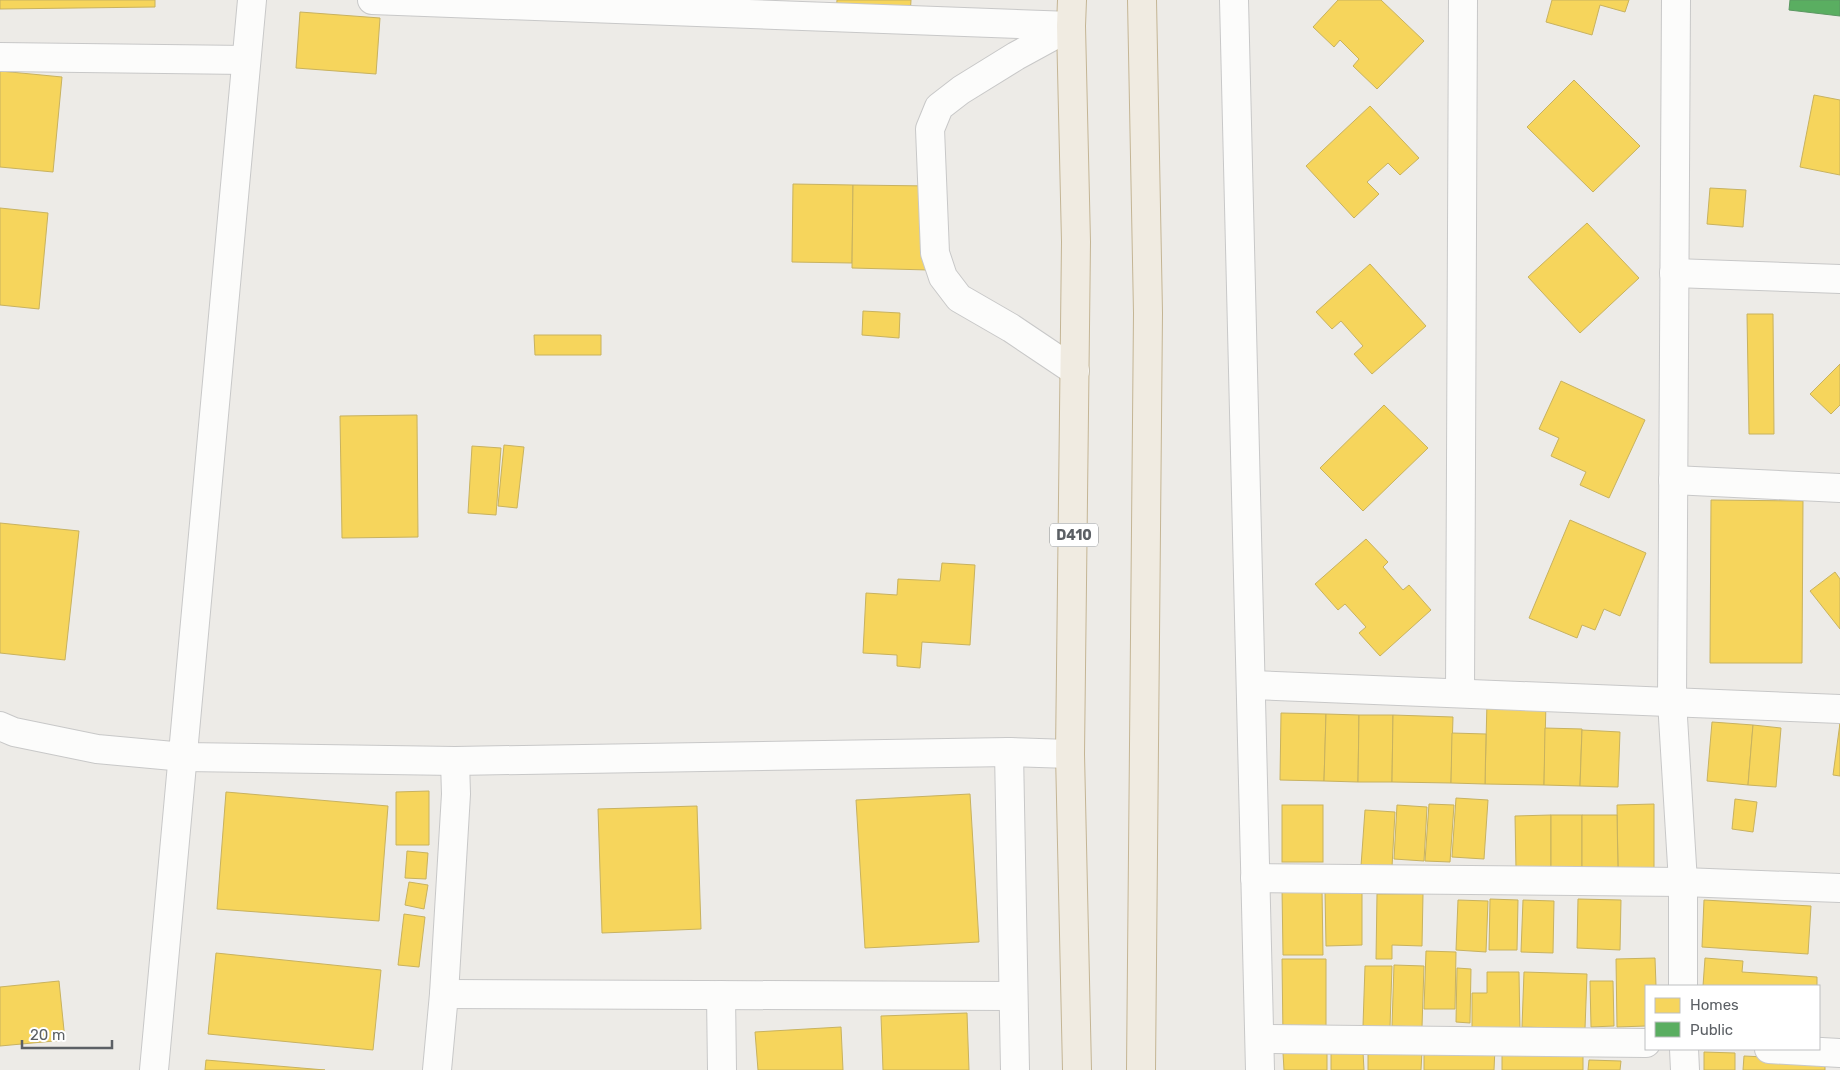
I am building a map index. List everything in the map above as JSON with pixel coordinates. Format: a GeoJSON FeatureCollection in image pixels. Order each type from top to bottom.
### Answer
{"type":"FeatureCollection","features":[{"type":"Feature","properties":{"kind":"highway"},"geometry":{"type":"LineString","coordinates":[[1141,1070],[1148,323],[1142,0]]}},
{"type":"Feature","properties":{"kind":"highway","name":"D410"},"geometry":{"type":"LineString","coordinates":[[1071,13],[1076,242],[1070,754],[1076,1070]]}},
{"type":"Feature","properties":{"kind":"street"},"geometry":{"type":"LineString","coordinates":[[154,1070],[252,0]]}},
{"type":"Feature","properties":{"kind":"street"},"geometry":{"type":"LineString","coordinates":[[372,0],[1071,13]]}},
{"type":"Feature","properties":{"kind":"street"},"geometry":{"type":"LineString","coordinates":[[1234,0],[1260,1070]]}},
{"type":"Feature","properties":{"kind":"street"},"geometry":{"type":"LineString","coordinates":[[1460,693],[1463,0]]}},
{"type":"Feature","properties":{"kind":"street"},"geometry":{"type":"LineString","coordinates":[[1676,0],[1672,701],[1683,882],[1683,985]]}},
{"type":"Feature","properties":{"kind":"street"},"geometry":{"type":"LineString","coordinates":[[1071,13],[1016,56],[961,90],[939,107],[930,129],[935,253],[943,277],[959,298],[1012,328],[1075,371]]}},
{"type":"Feature","properties":{"kind":"street"},"geometry":{"type":"LineString","coordinates":[[0,58],[246,60]]}},
{"type":"Feature","properties":{"kind":"street"},"geometry":{"type":"LineString","coordinates":[[1674,273],[1840,279]]}},
{"type":"Feature","properties":{"kind":"street"},"geometry":{"type":"LineString","coordinates":[[1673,480],[1840,488]]}},
{"type":"Feature","properties":{"kind":"street"},"geometry":{"type":"LineString","coordinates":[[1251,685],[1840,709]]}},
{"type":"Feature","properties":{"kind":"street"},"geometry":{"type":"LineString","coordinates":[[0,726],[14,732],[97,749],[184,756],[455,761],[1009,752],[1070,754]]}},
{"type":"Feature","properties":{"kind":"street"},"geometry":{"type":"LineString","coordinates":[[1009,752],[1014,1070]]}},
{"type":"Feature","properties":{"kind":"street"},"geometry":{"type":"LineString","coordinates":[[437,1070],[444,994],[456,794],[455,761]]}},
{"type":"Feature","properties":{"kind":"street"},"geometry":{"type":"LineString","coordinates":[[1255,878],[1683,882],[1840,888]]}},
{"type":"Feature","properties":{"kind":"street"},"geometry":{"type":"LineString","coordinates":[[444,994],[1012,996]]}},
{"type":"Feature","properties":{"kind":"street"},"geometry":{"type":"LineString","coordinates":[[721,995],[722,1070]]}},
{"type":"Feature","properties":{"kind":"street"},"geometry":{"type":"LineString","coordinates":[[1260,1039],[1645,1043]]}},
{"type":"Feature","properties":{"kind":"street"},"geometry":{"type":"LineString","coordinates":[[1684,1050],[1685,1070]]}},
{"type":"Feature","properties":{"kind":"street"},"geometry":{"type":"LineString","coordinates":[[1783,1050],[1840,1054]]}},
{"type":"Feature","properties":{"kind":"building: Homes"},"geometry":{"type":"Polygon","coordinates":[[[0,0],[155,0],[155,7],[0,9],[0,0]]]}},
{"type":"Feature","properties":{"kind":"building: Homes"},"geometry":{"type":"Polygon","coordinates":[[[837,0],[911,0],[910,17],[836,12],[837,0]]]}},
{"type":"Feature","properties":{"kind":"building: Homes"},"geometry":{"type":"Polygon","coordinates":[[[1338,0],[1381,0],[1424,41],[1377,89],[1353,66],[1359,59],[1340,40],[1334,47],[1313,27],[1338,0]]]}},
{"type":"Feature","properties":{"kind":"building: Homes"},"geometry":{"type":"Polygon","coordinates":[[[1552,0],[1629,0],[1625,12],[1600,5],[1592,35],[1546,22],[1552,0]]]}},
{"type":"Feature","properties":{"kind":"building: Homes"},"geometry":{"type":"Polygon","coordinates":[[[300,12],[380,18],[376,74],[296,68],[300,12]]]}},
{"type":"Feature","properties":{"kind":"building: Homes"},"geometry":{"type":"Polygon","coordinates":[[[0,71],[62,77],[53,172],[0,167],[0,71]]]}},
{"type":"Feature","properties":{"kind":"building: Homes"},"geometry":{"type":"Polygon","coordinates":[[[1574,80],[1640,146],[1593,192],[1527,127],[1574,80]]]}},
{"type":"Feature","properties":{"kind":"building: Homes"},"geometry":{"type":"Polygon","coordinates":[[[1814,95],[1840,100],[1840,175],[1800,167],[1814,95]]]}},
{"type":"Feature","properties":{"kind":"building: Homes"},"geometry":{"type":"Polygon","coordinates":[[[1370,106],[1419,158],[1400,175],[1388,163],[1367,182],[1379,194],[1354,218],[1306,166],[1370,106]]]}},
{"type":"Feature","properties":{"kind":"building: Homes"},"geometry":{"type":"Polygon","coordinates":[[[793,184],[853,185],[852,263],[792,262],[793,184]]]}},
{"type":"Feature","properties":{"kind":"building: Homes"},"geometry":{"type":"Polygon","coordinates":[[[853,185],[930,186],[929,270],[852,268],[853,185]]]}},
{"type":"Feature","properties":{"kind":"building: Homes"},"geometry":{"type":"Polygon","coordinates":[[[1710,188],[1746,190],[1743,227],[1707,224],[1710,188]]]}},
{"type":"Feature","properties":{"kind":"building: Homes"},"geometry":{"type":"Polygon","coordinates":[[[0,208],[48,213],[39,309],[0,305],[0,208]]]}},
{"type":"Feature","properties":{"kind":"building: Homes"},"geometry":{"type":"Polygon","coordinates":[[[1587,223],[1639,278],[1580,333],[1528,277],[1587,223]]]}},
{"type":"Feature","properties":{"kind":"building: Homes"},"geometry":{"type":"Polygon","coordinates":[[[1370,264],[1426,326],[1372,374],[1354,354],[1363,346],[1341,321],[1332,329],[1316,312],[1370,264]]]}},
{"type":"Feature","properties":{"kind":"building: Homes"},"geometry":{"type":"Polygon","coordinates":[[[863,311],[900,313],[899,338],[862,335],[863,311]]]}},
{"type":"Feature","properties":{"kind":"building: Homes"},"geometry":{"type":"Polygon","coordinates":[[[1747,314],[1773,314],[1774,434],[1749,434],[1747,314]]]}},
{"type":"Feature","properties":{"kind":"building: Homes"},"geometry":{"type":"Polygon","coordinates":[[[534,335],[601,335],[601,355],[535,355],[534,335]]]}},
{"type":"Feature","properties":{"kind":"building: Homes"},"geometry":{"type":"Polygon","coordinates":[[[1840,364],[1840,405],[1831,414],[1810,394],[1840,364]]]}},
{"type":"Feature","properties":{"kind":"building: Homes"},"geometry":{"type":"Polygon","coordinates":[[[1561,381],[1645,420],[1609,498],[1580,485],[1586,472],[1551,456],[1559,438],[1539,429],[1561,381]]]}},
{"type":"Feature","properties":{"kind":"building: Homes"},"geometry":{"type":"Polygon","coordinates":[[[1384,405],[1428,448],[1363,511],[1320,468],[1384,405]]]}},
{"type":"Feature","properties":{"kind":"building: Homes"},"geometry":{"type":"Polygon","coordinates":[[[417,415],[418,537],[342,538],[340,416],[417,415]]]}},
{"type":"Feature","properties":{"kind":"building: Homes"},"geometry":{"type":"Polygon","coordinates":[[[504,445],[524,447],[517,508],[498,506],[504,445]]]}},
{"type":"Feature","properties":{"kind":"building: Homes"},"geometry":{"type":"Polygon","coordinates":[[[472,446],[501,448],[496,515],[468,513],[472,446]]]}},
{"type":"Feature","properties":{"kind":"building: Homes"},"geometry":{"type":"Polygon","coordinates":[[[1711,500],[1803,501],[1802,663],[1710,663],[1711,500]]]}},
{"type":"Feature","properties":{"kind":"building: Homes"},"geometry":{"type":"Polygon","coordinates":[[[1570,520],[1646,553],[1620,616],[1604,609],[1595,630],[1582,625],[1577,638],[1529,618],[1570,520]]]}},
{"type":"Feature","properties":{"kind":"building: Homes"},"geometry":{"type":"Polygon","coordinates":[[[0,523],[79,531],[65,660],[0,653],[0,523]]]}},
{"type":"Feature","properties":{"kind":"building: Homes"},"geometry":{"type":"Polygon","coordinates":[[[1366,539],[1388,562],[1383,567],[1403,590],[1409,585],[1431,610],[1380,656],[1359,633],[1366,627],[1345,604],[1338,610],[1315,584],[1366,539]]]}},
{"type":"Feature","properties":{"kind":"building: Homes"},"geometry":{"type":"Polygon","coordinates":[[[942,563],[975,565],[970,645],[922,642],[920,668],[897,666],[897,655],[863,653],[866,593],[897,595],[898,579],[940,581],[942,563]]]}},
{"type":"Feature","properties":{"kind":"building: Homes"},"geometry":{"type":"Polygon","coordinates":[[[1835,572],[1840,579],[1840,629],[1810,591],[1835,572]]]}},
{"type":"Feature","properties":{"kind":"building: Homes"},"geometry":{"type":"Polygon","coordinates":[[[1487,701],[1546,702],[1544,785],[1485,784],[1487,701]]]}},
{"type":"Feature","properties":{"kind":"building: Homes"},"geometry":{"type":"Polygon","coordinates":[[[1281,713],[1326,714],[1324,781],[1280,780],[1281,713]]]}},
{"type":"Feature","properties":{"kind":"building: Homes"},"geometry":{"type":"Polygon","coordinates":[[[1326,714],[1359,715],[1358,782],[1324,781],[1326,714]]]}},
{"type":"Feature","properties":{"kind":"building: Homes"},"geometry":{"type":"Polygon","coordinates":[[[1359,715],[1393,715],[1392,782],[1358,782],[1359,715]]]}},
{"type":"Feature","properties":{"kind":"building: Homes"},"geometry":{"type":"Polygon","coordinates":[[[1393,715],[1453,717],[1451,783],[1392,782],[1393,715]]]}},
{"type":"Feature","properties":{"kind":"building: Homes"},"geometry":{"type":"Polygon","coordinates":[[[1712,722],[1753,725],[1748,785],[1707,781],[1712,722]]]}},
{"type":"Feature","properties":{"kind":"building: Homes"},"geometry":{"type":"Polygon","coordinates":[[[1840,723],[1840,776],[1833,775],[1840,723]]]}},
{"type":"Feature","properties":{"kind":"building: Homes"},"geometry":{"type":"Polygon","coordinates":[[[1753,725],[1781,728],[1776,787],[1748,785],[1753,725]]]}},
{"type":"Feature","properties":{"kind":"building: Homes"},"geometry":{"type":"Polygon","coordinates":[[[1545,728],[1582,729],[1580,786],[1544,785],[1545,728]]]}},
{"type":"Feature","properties":{"kind":"building: Homes"},"geometry":{"type":"Polygon","coordinates":[[[1582,730],[1620,732],[1618,787],[1580,786],[1582,730]]]}},
{"type":"Feature","properties":{"kind":"building: Homes"},"geometry":{"type":"Polygon","coordinates":[[[1452,733],[1486,734],[1485,784],[1451,783],[1452,733]]]}},
{"type":"Feature","properties":{"kind":"building: Homes"},"geometry":{"type":"Polygon","coordinates":[[[429,791],[429,845],[396,845],[396,792],[429,791]]]}},
{"type":"Feature","properties":{"kind":"building: Homes"},"geometry":{"type":"Polygon","coordinates":[[[226,792],[388,806],[379,921],[217,909],[226,792]]]}},
{"type":"Feature","properties":{"kind":"building: Homes"},"geometry":{"type":"Polygon","coordinates":[[[970,794],[979,942],[865,948],[856,800],[970,794]]]}},
{"type":"Feature","properties":{"kind":"building: Homes"},"geometry":{"type":"Polygon","coordinates":[[[1456,798],[1488,800],[1484,859],[1452,857],[1456,798]]]}},
{"type":"Feature","properties":{"kind":"building: Homes"},"geometry":{"type":"Polygon","coordinates":[[[1735,799],[1757,802],[1753,832],[1732,829],[1735,799]]]}},
{"type":"Feature","properties":{"kind":"building: Homes"},"geometry":{"type":"Polygon","coordinates":[[[1429,804],[1454,805],[1450,862],[1425,861],[1429,804]]]}},
{"type":"Feature","properties":{"kind":"building: Homes"},"geometry":{"type":"Polygon","coordinates":[[[1654,804],[1654,869],[1618,869],[1617,805],[1654,804]]]}},
{"type":"Feature","properties":{"kind":"building: Homes"},"geometry":{"type":"Polygon","coordinates":[[[1282,805],[1323,805],[1323,862],[1282,862],[1282,805]]]}},
{"type":"Feature","properties":{"kind":"building: Homes"},"geometry":{"type":"Polygon","coordinates":[[[1397,805],[1427,807],[1424,861],[1394,859],[1397,805]]]}},
{"type":"Feature","properties":{"kind":"building: Homes"},"geometry":{"type":"Polygon","coordinates":[[[697,806],[701,929],[602,933],[598,809],[697,806]]]}},
{"type":"Feature","properties":{"kind":"building: Homes"},"geometry":{"type":"Polygon","coordinates":[[[1365,810],[1395,812],[1392,867],[1361,866],[1365,810]]]}},
{"type":"Feature","properties":{"kind":"building: Homes"},"geometry":{"type":"Polygon","coordinates":[[[1551,815],[1551,869],[1516,869],[1515,816],[1551,815]]]}},
{"type":"Feature","properties":{"kind":"building: Homes"},"geometry":{"type":"Polygon","coordinates":[[[1551,815],[1582,815],[1582,869],[1551,869],[1551,815]]]}},
{"type":"Feature","properties":{"kind":"building: Homes"},"geometry":{"type":"Polygon","coordinates":[[[1582,815],[1617,815],[1618,869],[1582,869],[1582,815]]]}},
{"type":"Feature","properties":{"kind":"building: Homes"},"geometry":{"type":"Polygon","coordinates":[[[407,851],[428,853],[426,879],[405,878],[407,851]]]}},
{"type":"Feature","properties":{"kind":"building: Homes"},"geometry":{"type":"Polygon","coordinates":[[[409,882],[428,885],[424,909],[405,905],[409,882]]]}},
{"type":"Feature","properties":{"kind":"building: Homes"},"geometry":{"type":"Polygon","coordinates":[[[1282,889],[1322,889],[1323,955],[1283,955],[1282,889]]]}},
{"type":"Feature","properties":{"kind":"building: Homes"},"geometry":{"type":"Polygon","coordinates":[[[1362,890],[1362,945],[1326,946],[1325,891],[1362,890]]]}},
{"type":"Feature","properties":{"kind":"building: Homes"},"geometry":{"type":"Polygon","coordinates":[[[1377,894],[1423,894],[1422,946],[1392,945],[1392,959],[1376,959],[1377,894]]]}},
{"type":"Feature","properties":{"kind":"building: Homes"},"geometry":{"type":"Polygon","coordinates":[[[1490,899],[1518,900],[1517,950],[1489,950],[1490,899]]]}},
{"type":"Feature","properties":{"kind":"building: Homes"},"geometry":{"type":"Polygon","coordinates":[[[1578,899],[1621,900],[1620,950],[1577,948],[1578,899]]]}},
{"type":"Feature","properties":{"kind":"building: Homes"},"geometry":{"type":"Polygon","coordinates":[[[1458,900],[1488,901],[1486,952],[1456,950],[1458,900]]]}},
{"type":"Feature","properties":{"kind":"building: Homes"},"geometry":{"type":"Polygon","coordinates":[[[1523,900],[1554,901],[1553,953],[1521,952],[1523,900]]]}},
{"type":"Feature","properties":{"kind":"building: Homes"},"geometry":{"type":"Polygon","coordinates":[[[1704,900],[1811,906],[1808,954],[1702,947],[1704,900]]]}},
{"type":"Feature","properties":{"kind":"building: Homes"},"geometry":{"type":"Polygon","coordinates":[[[404,914],[425,917],[419,967],[398,965],[404,914]]]}},
{"type":"Feature","properties":{"kind":"building: Homes"},"geometry":{"type":"Polygon","coordinates":[[[1426,951],[1456,952],[1455,1009],[1424,1009],[1426,951]]]}},
{"type":"Feature","properties":{"kind":"building: Homes"},"geometry":{"type":"Polygon","coordinates":[[[216,953],[381,970],[373,1050],[208,1034],[216,953]]]}},
{"type":"Feature","properties":{"kind":"building: Homes"},"geometry":{"type":"Polygon","coordinates":[[[1655,958],[1656,985],[1645,985],[1645,1026],[1617,1027],[1616,959],[1655,958]]]}},
{"type":"Feature","properties":{"kind":"building: Homes"},"geometry":{"type":"Polygon","coordinates":[[[1705,958],[1743,961],[1742,972],[1817,977],[1817,985],[1703,985],[1705,958]]]}},
{"type":"Feature","properties":{"kind":"building: Homes"},"geometry":{"type":"Polygon","coordinates":[[[1282,959],[1326,959],[1326,1036],[1283,1036],[1282,959]]]}},
{"type":"Feature","properties":{"kind":"building: Homes"},"geometry":{"type":"Polygon","coordinates":[[[1394,965],[1424,966],[1422,1027],[1392,1026],[1394,965]]]}},
{"type":"Feature","properties":{"kind":"building: Homes"},"geometry":{"type":"Polygon","coordinates":[[[1365,966],[1392,966],[1390,1027],[1363,1026],[1365,966]]]}},
{"type":"Feature","properties":{"kind":"building: Homes"},"geometry":{"type":"Polygon","coordinates":[[[1457,968],[1471,969],[1470,1023],[1456,1022],[1457,968]]]}},
{"type":"Feature","properties":{"kind":"building: Homes"},"geometry":{"type":"Polygon","coordinates":[[[1487,972],[1519,972],[1520,1031],[1472,1031],[1472,993],[1487,993],[1487,972]]]}},
{"type":"Feature","properties":{"kind":"building: Homes"},"geometry":{"type":"Polygon","coordinates":[[[1524,972],[1587,974],[1585,1029],[1522,1027],[1524,972]]]}},
{"type":"Feature","properties":{"kind":"building: Homes"},"geometry":{"type":"Polygon","coordinates":[[[59,981],[65,1040],[0,1046],[0,987],[59,981]]]}},
{"type":"Feature","properties":{"kind":"building: Homes"},"geometry":{"type":"Polygon","coordinates":[[[1590,981],[1613,981],[1614,1026],[1591,1027],[1590,981]]]}},
{"type":"Feature","properties":{"kind":"building: Homes"},"geometry":{"type":"Polygon","coordinates":[[[967,1013],[969,1070],[883,1070],[881,1016],[967,1013]]]}},
{"type":"Feature","properties":{"kind":"building: Homes"},"geometry":{"type":"Polygon","coordinates":[[[841,1027],[843,1070],[758,1070],[755,1032],[841,1027]]]}},
{"type":"Feature","properties":{"kind":"building: Homes"},"geometry":{"type":"Polygon","coordinates":[[[1424,1048],[1495,1048],[1494,1070],[1424,1070],[1424,1048]]]}},
{"type":"Feature","properties":{"kind":"building: Homes"},"geometry":{"type":"Polygon","coordinates":[[[1368,1051],[1422,1051],[1421,1070],[1368,1070],[1368,1051]]]}},
{"type":"Feature","properties":{"kind":"building: Homes"},"geometry":{"type":"Polygon","coordinates":[[[1327,1052],[1327,1070],[1284,1070],[1283,1053],[1327,1052]]]}},
{"type":"Feature","properties":{"kind":"building: Homes"},"geometry":{"type":"Polygon","coordinates":[[[1331,1052],[1363,1052],[1364,1070],[1331,1070],[1331,1052]]]}},
{"type":"Feature","properties":{"kind":"building: Homes"},"geometry":{"type":"Polygon","coordinates":[[[1704,1052],[1735,1053],[1735,1070],[1704,1070],[1704,1052]]]}},
{"type":"Feature","properties":{"kind":"building: Homes"},"geometry":{"type":"Polygon","coordinates":[[[1502,1055],[1583,1056],[1583,1070],[1502,1070],[1502,1055]]]}},
{"type":"Feature","properties":{"kind":"building: Homes"},"geometry":{"type":"Polygon","coordinates":[[[1744,1056],[1825,1060],[1825,1070],[1743,1070],[1744,1056]]]}},
{"type":"Feature","properties":{"kind":"building: Homes"},"geometry":{"type":"Polygon","coordinates":[[[206,1060],[325,1070],[205,1070],[206,1060]]]}},
{"type":"Feature","properties":{"kind":"building: Homes"},"geometry":{"type":"Polygon","coordinates":[[[1589,1060],[1621,1061],[1620,1070],[1588,1070],[1589,1060]]]}},
{"type":"Feature","properties":{"kind":"building: Public"},"geometry":{"type":"Polygon","coordinates":[[[1790,0],[1840,0],[1840,16],[1789,10],[1790,0]]]}}]}
